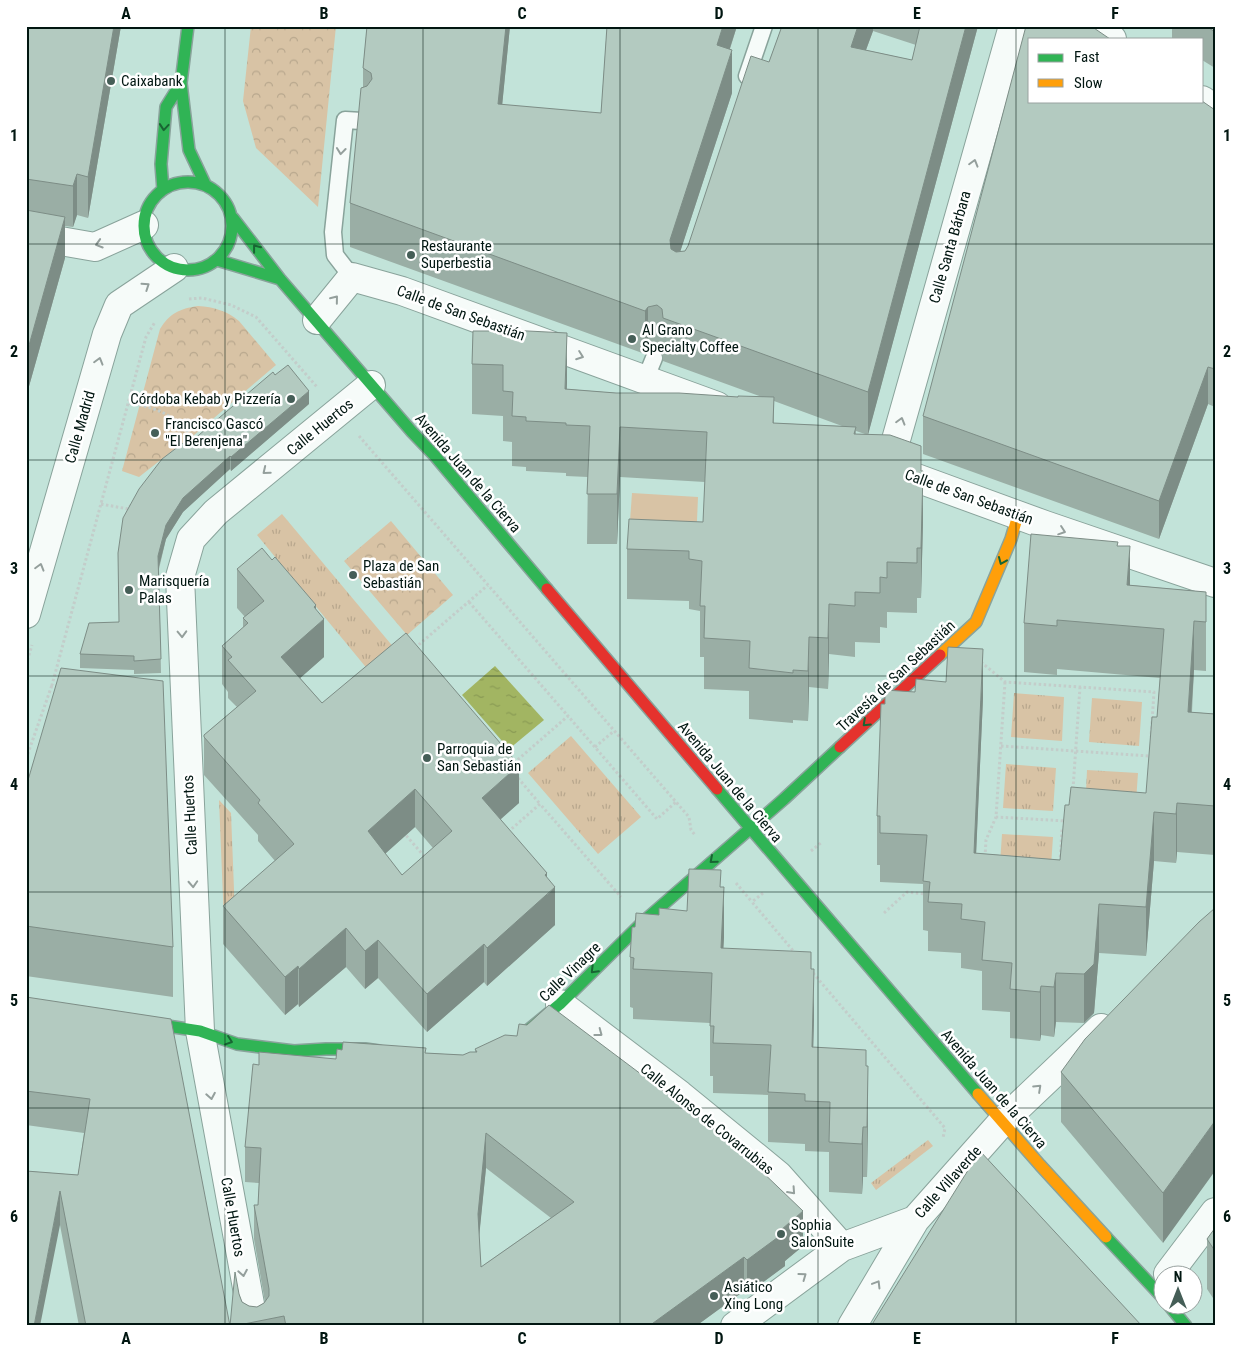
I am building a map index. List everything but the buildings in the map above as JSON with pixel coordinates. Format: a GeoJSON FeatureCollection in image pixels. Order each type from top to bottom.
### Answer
{"type":"FeatureCollection","features":[{"type":"Feature","properties":{"kind":"street"},"geometry":{"type":"LineString","coordinates":[[188,26],[182,83],[190,150],[204,184]]}},
{"type":"Feature","properties":{"kind":"street","name":"Calle Santa Bárbara"},"geometry":{"type":"LineString","coordinates":[[879,464],[1013,26]]}},
{"type":"Feature","properties":{"kind":"street"},"geometry":{"type":"LineString","coordinates":[[1094,26],[1111,38]]}},
{"type":"Feature","properties":{"kind":"street"},"geometry":{"type":"LineString","coordinates":[[163,190],[161,164],[166,107],[182,83]]}},
{"type":"Feature","properties":{"kind":"street"},"geometry":{"type":"LineString","coordinates":[[1204,101],[1215,109]]}},
{"type":"Feature","properties":{"kind":"street"},"geometry":{"type":"LineString","coordinates":[[189,181],[204,184],[218,192],[228,204],[233,218],[233,234],[227,248],[217,260],[204,268],[188,270],[174,268],[162,262],[152,252],[146,239],[144,225],[146,212],[152,199],[175,183],[189,181]]}},
{"type":"Feature","properties":{"kind":"street","name":"Avenida Juan de la Cierva"},"geometry":{"type":"LineString","coordinates":[[233,218],[280,278],[371,385],[435,456],[787,872],[1058,1186],[1154,1280]]}},
{"type":"Feature","properties":{"kind":"street"},"geometry":{"type":"LineString","coordinates":[[26,235],[94,247],[144,225]]}},
{"type":"Feature","properties":{"kind":"street"},"geometry":{"type":"LineString","coordinates":[[217,260],[280,278]]}},
{"type":"Feature","properties":{"kind":"street","name":"Calle Madrid"},"geometry":{"type":"LineString","coordinates":[[26,614],[107,334],[120,305],[174,268]]}},
{"type":"Feature","properties":{"kind":"street"},"geometry":{"type":"LineString","coordinates":[[317,320],[352,277]]}},
{"type":"Feature","properties":{"kind":"street","name":"Calle de San Sebastián"},"geometry":{"type":"LineString","coordinates":[[352,277],[649,369],[738,414]]}},
{"type":"Feature","properties":{"kind":"street","name":"Calle Huertos"},"geometry":{"type":"LineString","coordinates":[[254,1326],[200,1031],[180,577],[191,539],[216,512],[371,385]]}},
{"type":"Feature","properties":{"kind":"street","name":"Calle de San Sebastián"},"geometry":{"type":"LineString","coordinates":[[879,464],[1018,516],[1215,583]]}},
{"type":"Feature","properties":{"kind":"street","name":"Travesía de San Sebastián"},"geometry":{"type":"LineString","coordinates":[[750,828],[976,622],[1011,539],[1018,516]]}},
{"type":"Feature","properties":{"kind":"street","name":"Calle Vinagre"},"geometry":{"type":"LineString","coordinates":[[512,1040],[530,1030],[560,1004],[643,922],[750,828]]}},
{"type":"Feature","properties":{"kind":"street","name":"Calle Alonso de Covarrubias"},"geometry":{"type":"LineString","coordinates":[[560,1004],[680,1095],[778,1175],[842,1247]]}},
{"type":"Feature","properties":{"kind":"street","name":"Calle Villaverde"},"geometry":{"type":"LineString","coordinates":[[735,1326],[842,1247],[915,1220],[1003,1121],[1116,1014]]}},
{"type":"Feature","properties":{"kind":"street"},"geometry":{"type":"LineString","coordinates":[[123,1019],[200,1031],[237,1044],[294,1051],[365,1049],[391,1054]]}},
{"type":"Feature","properties":{"kind":"street"},"geometry":{"type":"LineString","coordinates":[[1181,1264],[1215,1212]]}},
{"type":"Feature","properties":{"kind":"street"},"geometry":{"type":"LineString","coordinates":[[852,1326],[915,1220]]}},
{"type":"Feature","properties":{"kind":"street","name":"Avenida Juan de la Cierva"},"geometry":{"type":"LineString","coordinates":[[1179,1314],[1186,1326]]}},
{"type":"Feature","properties":{"kind":"lane"},"geometry":{"type":"LineString","coordinates":[[742,91],[764,26]]}},
{"type":"Feature","properties":{"kind":"lane"},"geometry":{"type":"LineString","coordinates":[[352,277],[335,255],[333,232],[344,120],[362,121]]}},
{"type":"Feature","properties":{"kind":"path"},"geometry":{"type":"LineString","coordinates":[[186,300],[202,298],[231,305],[256,317],[689,817],[691,830],[797,955]]}},
{"type":"Feature","properties":{"kind":"path"},"geometry":{"type":"LineString","coordinates":[[26,759],[52,685],[146,338],[159,314]]}},
{"type":"Feature","properties":{"kind":"path"},"geometry":{"type":"LineString","coordinates":[[288,368],[296,363]]}},
{"type":"Feature","properties":{"kind":"path"},"geometry":{"type":"LineString","coordinates":[[129,402],[152,407],[170,415],[196,440],[203,434]]}},
{"type":"Feature","properties":{"kind":"path"},"geometry":{"type":"LineString","coordinates":[[101,504],[128,509],[134,502]]}},
{"type":"Feature","properties":{"kind":"path"},"geometry":{"type":"LineString","coordinates":[[410,652],[488,585]]}},
{"type":"Feature","properties":{"kind":"path"},"geometry":{"type":"LineString","coordinates":[[469,602],[656,819],[676,802]]}},
{"type":"Feature","properties":{"kind":"path"},"geometry":{"type":"LineString","coordinates":[[956,641],[1005,682],[1154,692],[1151,738]]}},
{"type":"Feature","properties":{"kind":"path"},"geometry":{"type":"LineString","coordinates":[[984,866],[986,840],[996,817],[1005,682]]}},
{"type":"Feature","properties":{"kind":"path"},"geometry":{"type":"LineString","coordinates":[[52,685],[62,686]]}},
{"type":"Feature","properties":{"kind":"path"},"geometry":{"type":"LineString","coordinates":[[1073,795],[1080,687]]}},
{"type":"Feature","properties":{"kind":"path"},"geometry":{"type":"LineString","coordinates":[[508,767],[568,716]]}},
{"type":"Feature","properties":{"kind":"path"},"geometry":{"type":"LineString","coordinates":[[595,748],[614,731]]}},
{"type":"Feature","properties":{"kind":"path"},"geometry":{"type":"LineString","coordinates":[[1001,746],[1149,756]]}},
{"type":"Feature","properties":{"kind":"path"},"geometry":{"type":"LineString","coordinates":[[1149,765],[1150,747]]}},
{"type":"Feature","properties":{"kind":"path"},"geometry":{"type":"LineString","coordinates":[[515,774],[643,922]]}},
{"type":"Feature","properties":{"kind":"path"},"geometry":{"type":"LineString","coordinates":[[505,835],[540,804]]}},
{"type":"Feature","properties":{"kind":"path"},"geometry":{"type":"LineString","coordinates":[[996,817],[1071,822],[1062,829],[1060,868]]}},
{"type":"Feature","properties":{"kind":"path"},"geometry":{"type":"LineString","coordinates":[[401,829],[431,864]]}},
{"type":"Feature","properties":{"kind":"path"},"geometry":{"type":"LineString","coordinates":[[752,902],[822,842]]}},
{"type":"Feature","properties":{"kind":"path"},"geometry":{"type":"LineString","coordinates":[[884,912],[907,892],[926,894]]}},
{"type":"Feature","properties":{"kind":"path"},"geometry":{"type":"LineString","coordinates":[[810,970],[945,1128],[943,1140],[965,1163]]}},
{"type":"Feature","properties":{"kind":"green space"},"geometry":{"type":"Polygon","coordinates":[[[251,26],[336,26],[318,207],[256,148],[243,101],[251,26]]]}},
{"type":"Feature","properties":{"kind":"green space"},"geometry":{"type":"Polygon","coordinates":[[[198,306],[220,310],[239,321],[276,365],[193,436],[139,477],[122,471],[160,329],[171,315],[198,306]]]}},
{"type":"Feature","properties":{"kind":"green space"},"geometry":{"type":"Polygon","coordinates":[[[632,493],[698,497],[695,568],[627,564],[632,493]]]}},
{"type":"Feature","properties":{"kind":"green space"},"geometry":{"type":"Polygon","coordinates":[[[282,514],[395,649],[369,671],[257,535],[282,514]]]}},
{"type":"Feature","properties":{"kind":"green space"},"geometry":{"type":"Polygon","coordinates":[[[391,521],[453,595],[407,635],[344,561],[391,521]]]}},
{"type":"Feature","properties":{"kind":"green space"},"geometry":{"type":"Polygon","coordinates":[[[1014,693],[1064,697],[1062,741],[1011,737],[1014,693]]]}},
{"type":"Feature","properties":{"kind":"green space"},"geometry":{"type":"Polygon","coordinates":[[[1092,698],[1142,702],[1139,746],[1089,742],[1092,698]]]}},
{"type":"Feature","properties":{"kind":"green space"},"geometry":{"type":"Polygon","coordinates":[[[571,736],[641,817],[598,854],[528,773],[571,736]]]}},
{"type":"Feature","properties":{"kind":"green space"},"geometry":{"type":"Polygon","coordinates":[[[1006,764],[1056,768],[1053,811],[1003,808],[1006,764]]]}},
{"type":"Feature","properties":{"kind":"green space"},"geometry":{"type":"Polygon","coordinates":[[[1087,770],[1138,773],[1135,816],[1085,813],[1087,770]]]}},
{"type":"Feature","properties":{"kind":"green space"},"geometry":{"type":"Polygon","coordinates":[[[219,800],[231,813],[235,915],[224,923],[219,800]]]}},
{"type":"Feature","properties":{"kind":"green space"},"geometry":{"type":"Polygon","coordinates":[[[1002,834],[1053,837],[1050,881],[999,878],[1002,834]]]}},
{"type":"Feature","properties":{"kind":"green space"},"geometry":{"type":"Polygon","coordinates":[[[928,1140],[933,1146],[876,1190],[871,1183],[928,1140]]]}},
{"type":"Feature","properties":{"kind":"water"},"geometry":{"type":"Polygon","coordinates":[[[495,666],[544,720],[509,749],[462,695],[495,666]]]}},
{"type":"Feature","properties":{"kind":"traffic: fast"},"geometry":{"type":"LineString","coordinates":[[188,26],[181,83],[189,150],[205,184]]}},
{"type":"Feature","properties":{"kind":"traffic: fast"},"geometry":{"type":"LineString","coordinates":[[163,190],[161,164],[166,107],[181,83]]}},
{"type":"Feature","properties":{"kind":"traffic: fast"},"geometry":{"type":"LineString","coordinates":[[179,182],[197,182],[213,189],[225,201],[232,217],[232,226],[232,235],[225,251],[213,263],[197,270],[179,270],[163,263],[151,251],[144,235],[144,217],[151,201],[163,189],[179,182]]}},
{"type":"Feature","properties":{"kind":"traffic: fast"},"geometry":{"type":"LineString","coordinates":[[233,218],[280,279],[435,456],[547,589]]}},
{"type":"Feature","properties":{"kind":"traffic: fast"},"geometry":{"type":"LineString","coordinates":[[217,260],[280,279]]}},
{"type":"Feature","properties":{"kind":"traffic: fast"},"geometry":{"type":"LineString","coordinates":[[526,1032],[560,1004],[643,922],[784,799],[840,747]]}},
{"type":"Feature","properties":{"kind":"traffic: fast"},"geometry":{"type":"LineString","coordinates":[[717,789],[978,1094]]}},
{"type":"Feature","properties":{"kind":"traffic: fast"},"geometry":{"type":"LineString","coordinates":[[135,1021],[200,1031],[237,1044],[294,1051],[326,1049],[379,1051]]}},
{"type":"Feature","properties":{"kind":"traffic: fast"},"geometry":{"type":"LineString","coordinates":[[1106,1237],[1154,1288]]}},
{"type":"Feature","properties":{"kind":"traffic: fast"},"geometry":{"type":"LineString","coordinates":[[1176,1314],[1186,1326]]}},
{"type":"Feature","properties":{"kind":"traffic: slow"},"geometry":{"type":"LineString","coordinates":[[940,655],[976,622],[1011,539],[1018,515]]}},
{"type":"Feature","properties":{"kind":"traffic: slow"},"geometry":{"type":"LineString","coordinates":[[978,1094],[1106,1237]]}},
{"type":"Feature","properties":{"kind":"traffic: jam"},"geometry":{"type":"LineString","coordinates":[[547,589],[717,789]]}},
{"type":"Feature","properties":{"kind":"traffic: jam"},"geometry":{"type":"LineString","coordinates":[[840,747],[940,655]]}},
{"type":"Feature","properties":{"kind":"place","name":"Caixabank"},"geometry":{"type":"Point","coordinates":[111,81]}},
{"type":"Feature","properties":{"kind":"place","name":"Restaurante Superbestia"},"geometry":{"type":"Point","coordinates":[411,255]}},
{"type":"Feature","properties":{"kind":"place","name":"Al Grano Specialty Coffee"},"geometry":{"type":"Point","coordinates":[632,339]}},
{"type":"Feature","properties":{"kind":"place","name":"Córdoba Kebab y Pizzería"},"geometry":{"type":"Point","coordinates":[291,399]}},
{"type":"Feature","properties":{"kind":"place","name":"Francisco Gascó \"El Berenjena\""},"geometry":{"type":"Point","coordinates":[155,433]}},
{"type":"Feature","properties":{"kind":"place","name":"Plaza de San Sebastián"},"geometry":{"type":"Point","coordinates":[353,575]}},
{"type":"Feature","properties":{"kind":"place","name":"Marisquería Palas"},"geometry":{"type":"Point","coordinates":[129,590]}},
{"type":"Feature","properties":{"kind":"place","name":"Parroquia de San Sebastián"},"geometry":{"type":"Point","coordinates":[427,758]}},
{"type":"Feature","properties":{"kind":"place","name":"Sophia SalonSuite"},"geometry":{"type":"Point","coordinates":[781,1234]}},
{"type":"Feature","properties":{"kind":"place","name":"Asiático Xing Long"},"geometry":{"type":"Point","coordinates":[714,1296]}}]}
